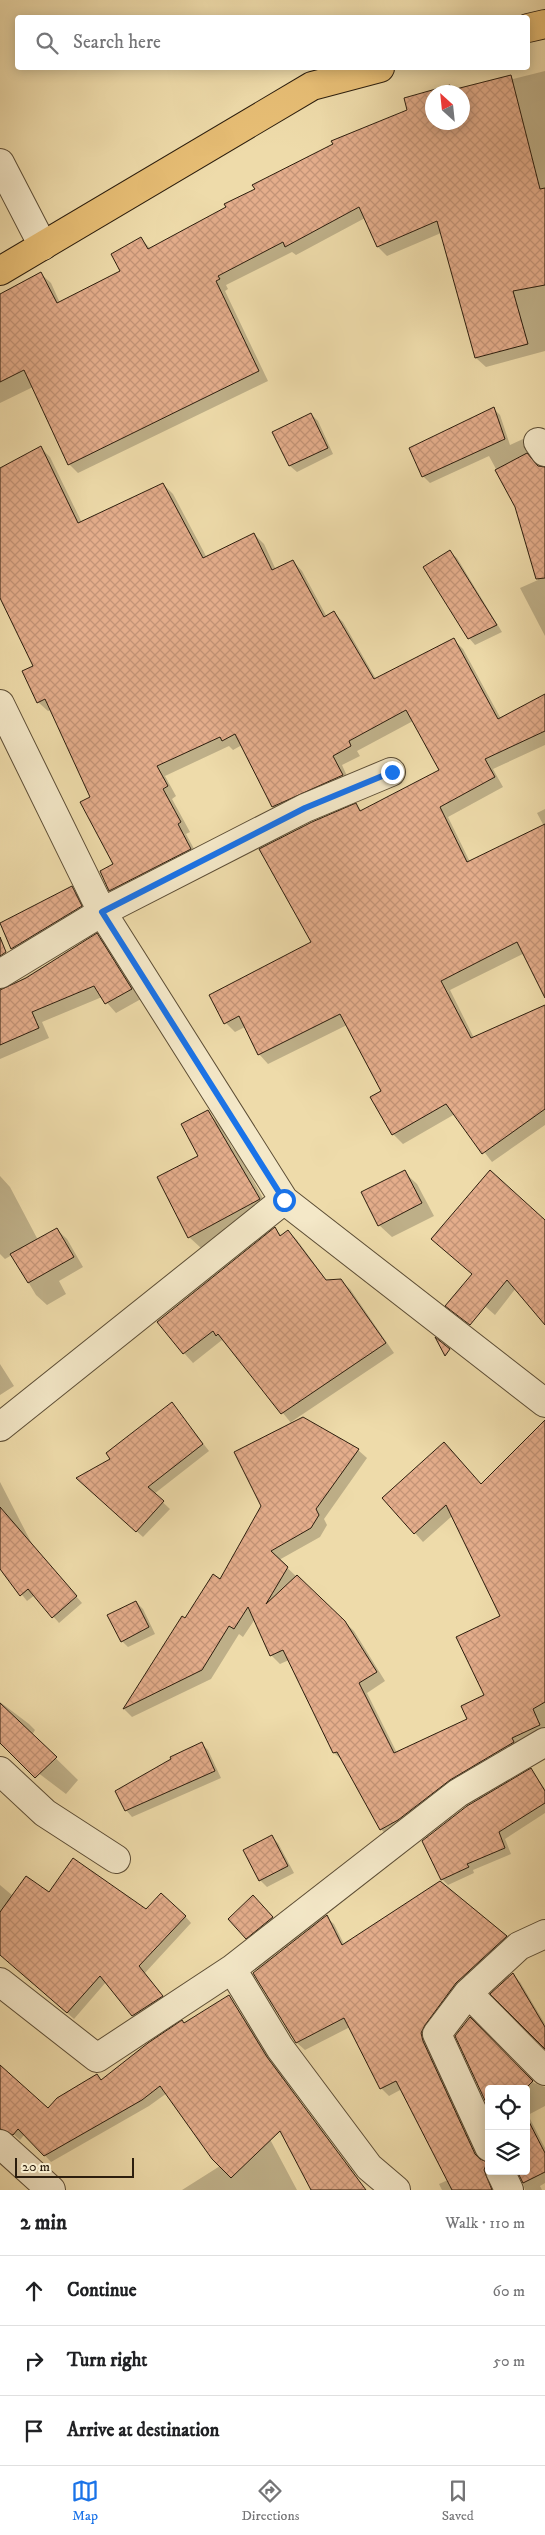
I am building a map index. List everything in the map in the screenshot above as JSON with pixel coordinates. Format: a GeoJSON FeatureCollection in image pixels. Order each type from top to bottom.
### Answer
{"type":"FeatureCollection","features":[{"type":"Feature","properties":{"kind":"main road"},"geometry":{"type":"LineString","coordinates":[[530,28],[545,24]]}},
{"type":"Feature","properties":{"kind":"main road"},"geometry":{"type":"LineString","coordinates":[[0,271],[312,86],[372,70]]}},
{"type":"Feature","properties":{"kind":"street"},"geometry":{"type":"LineString","coordinates":[[0,163],[43,246]]}},
{"type":"Feature","properties":{"kind":"street"},"geometry":{"type":"LineString","coordinates":[[0,704],[102,912],[284,1200],[545,1403]]}},
{"type":"Feature","properties":{"kind":"street"},"geometry":{"type":"LineString","coordinates":[[0,974],[102,912],[305,808],[392,772]]}},
{"type":"Feature","properties":{"kind":"street"},"geometry":{"type":"LineString","coordinates":[[0,1427],[284,1200]]}},
{"type":"Feature","properties":{"kind":"street"},"geometry":{"type":"LineString","coordinates":[[0,1982],[97,2058],[232,1969],[458,1793],[545,1742]]}},
{"type":"Feature","properties":{"kind":"street"},"geometry":{"type":"LineString","coordinates":[[0,1771],[45,1813],[116,1859]]}},
{"type":"Feature","properties":{"kind":"street"},"geometry":{"type":"LineString","coordinates":[[485,2137],[437,2034],[468,1993],[519,1946],[545,1934]]}},
{"type":"Feature","properties":{"kind":"street"},"geometry":{"type":"LineString","coordinates":[[232,1969],[280,2048],[369,2167],[396,2190]]}},
{"type":"Feature","properties":{"kind":"street"},"geometry":{"type":"LineString","coordinates":[[468,1993],[545,2071]]}},
{"type":"Feature","properties":{"kind":"street"},"geometry":{"type":"LineString","coordinates":[[0,2144],[52,2190]]}},
{"type":"Feature","properties":{"kind":"street"},"geometry":{"type":"LineString","coordinates":[[502,2175],[509,2190]]}},
{"type":"Feature","properties":{"kind":"building"},"geometry":{"type":"Polygon","coordinates":[[[511,75],[540,189],[545,188],[545,285],[513,291],[528,344],[475,358],[437,221],[377,247],[359,207],[285,247],[283,242],[218,276],[220,279],[216,281],[259,371],[68,465],[24,370],[0,382],[0,294],[41,272],[57,303],[120,271],[111,254],[141,237],[148,249],[226,207],[224,204],[255,189],[252,185],[333,144],[331,141],[407,110],[404,98],[425,92],[425,130],[470,130],[470,85],[511,75]]]}},
{"type":"Feature","properties":{"kind":"building"},"geometry":{"type":"Polygon","coordinates":[[[494,407],[505,439],[422,477],[409,448],[494,407]]]}},
{"type":"Feature","properties":{"kind":"building"},"geometry":{"type":"Polygon","coordinates":[[[311,413],[328,448],[289,466],[272,432],[311,413]]]}},
{"type":"Feature","properties":{"kind":"building"},"geometry":{"type":"Polygon","coordinates":[[[41,446],[78,523],[163,483],[203,558],[254,533],[272,570],[293,560],[324,617],[334,611],[374,679],[454,638],[498,719],[545,694],[545,731],[485,759],[495,777],[440,807],[467,862],[545,824],[545,998],[517,942],[441,981],[471,1038],[545,1005],[545,1109],[482,1154],[446,1104],[392,1135],[370,1097],[381,1091],[340,1014],[258,1055],[239,1016],[224,1024],[209,995],[311,942],[259,849],[312,822],[356,803],[360,811],[439,770],[406,710],[349,741],[351,746],[333,756],[343,775],[272,807],[235,734],[222,741],[220,737],[157,766],[168,786],[163,789],[181,822],[178,824],[191,849],[109,891],[100,871],[113,864],[80,802],[90,797],[45,699],[37,703],[22,671],[33,666],[0,598],[0,468],[41,446]]]}},
{"type":"Feature","properties":{"kind":"building"},"geometry":{"type":"Polygon","coordinates":[[[527,453],[538,466],[545,467],[545,578],[536,579],[515,507],[495,470],[527,453]]]}},
{"type":"Feature","properties":{"kind":"building"},"geometry":{"type":"Polygon","coordinates":[[[450,550],[497,625],[468,639],[423,567],[450,550]]]}},
{"type":"Feature","properties":{"kind":"building"},"geometry":{"type":"Polygon","coordinates":[[[72,886],[82,906],[11,949],[0,923],[72,886]]]}},
{"type":"Feature","properties":{"kind":"building"},"geometry":{"type":"Polygon","coordinates":[[[97,933],[132,989],[105,1004],[94,986],[32,1012],[39,1028],[0,1045],[0,990],[26,978],[97,933]]]}},
{"type":"Feature","properties":{"kind":"building"},"geometry":{"type":"Polygon","coordinates":[[[0,937],[6,952],[0,956],[0,937]]]}},
{"type":"Feature","properties":{"kind":"building"},"geometry":{"type":"Polygon","coordinates":[[[208,1110],[260,1199],[188,1238],[157,1177],[198,1156],[181,1124],[208,1110]]]}},
{"type":"Feature","properties":{"kind":"building"},"geometry":{"type":"Polygon","coordinates":[[[405,1170],[422,1203],[378,1226],[361,1192],[405,1170]]]}},
{"type":"Feature","properties":{"kind":"building"},"geometry":{"type":"Polygon","coordinates":[[[490,1170],[545,1220],[545,1325],[507,1280],[470,1325],[445,1306],[472,1274],[431,1239],[490,1170]]]}},
{"type":"Feature","properties":{"kind":"building"},"geometry":{"type":"Polygon","coordinates":[[[275,1227],[280,1236],[288,1230],[326,1280],[341,1279],[386,1343],[281,1414],[218,1334],[216,1336],[213,1331],[183,1354],[157,1322],[275,1227]]]}},
{"type":"Feature","properties":{"kind":"building"},"geometry":{"type":"Polygon","coordinates":[[[57,1228],[74,1257],[28,1283],[10,1254],[57,1228]]]}},
{"type":"Feature","properties":{"kind":"building"},"geometry":{"type":"Polygon","coordinates":[[[435,1337],[450,1349],[445,1356],[435,1337]]]}},
{"type":"Feature","properties":{"kind":"building"},"geometry":{"type":"Polygon","coordinates":[[[172,1402],[203,1444],[148,1487],[164,1501],[136,1532],[76,1478],[110,1459],[106,1453],[172,1402]]]}},
{"type":"Feature","properties":{"kind":"building"},"geometry":{"type":"Polygon","coordinates":[[[303,1417],[359,1449],[316,1509],[319,1515],[311,1528],[271,1551],[288,1567],[266,1604],[297,1575],[345,1621],[377,1672],[359,1683],[394,1753],[467,1719],[461,1706],[484,1695],[456,1637],[500,1616],[446,1505],[414,1534],[382,1498],[444,1442],[481,1484],[545,1420],[545,1702],[533,1709],[540,1725],[512,1738],[514,1742],[450,1780],[398,1820],[380,1830],[337,1752],[333,1753],[283,1650],[270,1656],[248,1607],[234,1629],[229,1626],[202,1670],[123,1709],[182,1616],[185,1618],[213,1574],[220,1579],[261,1506],[234,1452],[303,1417]]]}},
{"type":"Feature","properties":{"kind":"building"},"geometry":{"type":"Polygon","coordinates":[[[0,1507],[77,1596],[52,1618],[28,1589],[20,1596],[0,1569],[0,1507]]]}},
{"type":"Feature","properties":{"kind":"building"},"geometry":{"type":"Polygon","coordinates":[[[136,1601],[149,1627],[121,1642],[107,1615],[136,1601]]]}},
{"type":"Feature","properties":{"kind":"building"},"geometry":{"type":"Polygon","coordinates":[[[0,1703],[57,1757],[35,1778],[0,1743],[0,1703]]]}},
{"type":"Feature","properties":{"kind":"building"},"geometry":{"type":"Polygon","coordinates":[[[202,1742],[215,1771],[125,1811],[115,1791],[171,1759],[170,1757],[202,1742]]]}},
{"type":"Feature","properties":{"kind":"building"},"geometry":{"type":"Polygon","coordinates":[[[531,1768],[545,1791],[545,1803],[499,1832],[505,1848],[467,1864],[469,1867],[441,1880],[422,1841],[467,1806],[531,1768]]]}},
{"type":"Feature","properties":{"kind":"building"},"geometry":{"type":"Polygon","coordinates":[[[272,1835],[288,1866],[259,1881],[243,1850],[272,1835]]]}},
{"type":"Feature","properties":{"kind":"building"},"geometry":{"type":"Polygon","coordinates":[[[73,1858],[146,1909],[161,1893],[186,1916],[139,1966],[163,1996],[132,2016],[100,1976],[67,2013],[0,1955],[0,1912],[26,1876],[49,1892],[73,1858]]]}},
{"type":"Feature","properties":{"kind":"building"},"geometry":{"type":"Polygon","coordinates":[[[440,1881],[507,1936],[456,1983],[421,2033],[475,2154],[485,2161],[485,2175],[492,2190],[452,2190],[396,2081],[380,2089],[344,2018],[296,2043],[253,1973],[327,1915],[342,1945],[440,1881]]]}},
{"type":"Feature","properties":{"kind":"building"},"geometry":{"type":"Polygon","coordinates":[[[253,1895],[273,1917],[246,1939],[228,1919],[253,1895]]]}},
{"type":"Feature","properties":{"kind":"building"},"geometry":{"type":"Polygon","coordinates":[[[513,1973],[545,2027],[545,2049],[490,1994],[513,1973]]]}},
{"type":"Feature","properties":{"kind":"building"},"geometry":{"type":"Polygon","coordinates":[[[229,1995],[267,2057],[366,2190],[311,2190],[280,2131],[231,2178],[212,2159],[160,2086],[142,2100],[44,2156],[18,2129],[13,2135],[0,2129],[0,2065],[48,2108],[57,2098],[97,2074],[101,2080],[148,2043],[182,2020],[184,2023],[229,1995]]]}},
{"type":"Feature","properties":{"kind":"building"},"geometry":{"type":"Polygon","coordinates":[[[470,2017],[533,2081],[529,2085],[485,2085],[485,2100],[455,2036],[470,2017]]]}},
{"type":"Feature","properties":{"kind":"building"},"geometry":{"type":"Polygon","coordinates":[[[530,2124],[545,2153],[545,2172],[523,2183],[519,2175],[530,2175],[530,2124]]]}},
{"type":"Feature","properties":{"kind":"route"},"geometry":{"type":"LineString","coordinates":[[284,1200],[102,912],[305,808],[392,772]]}}]}
